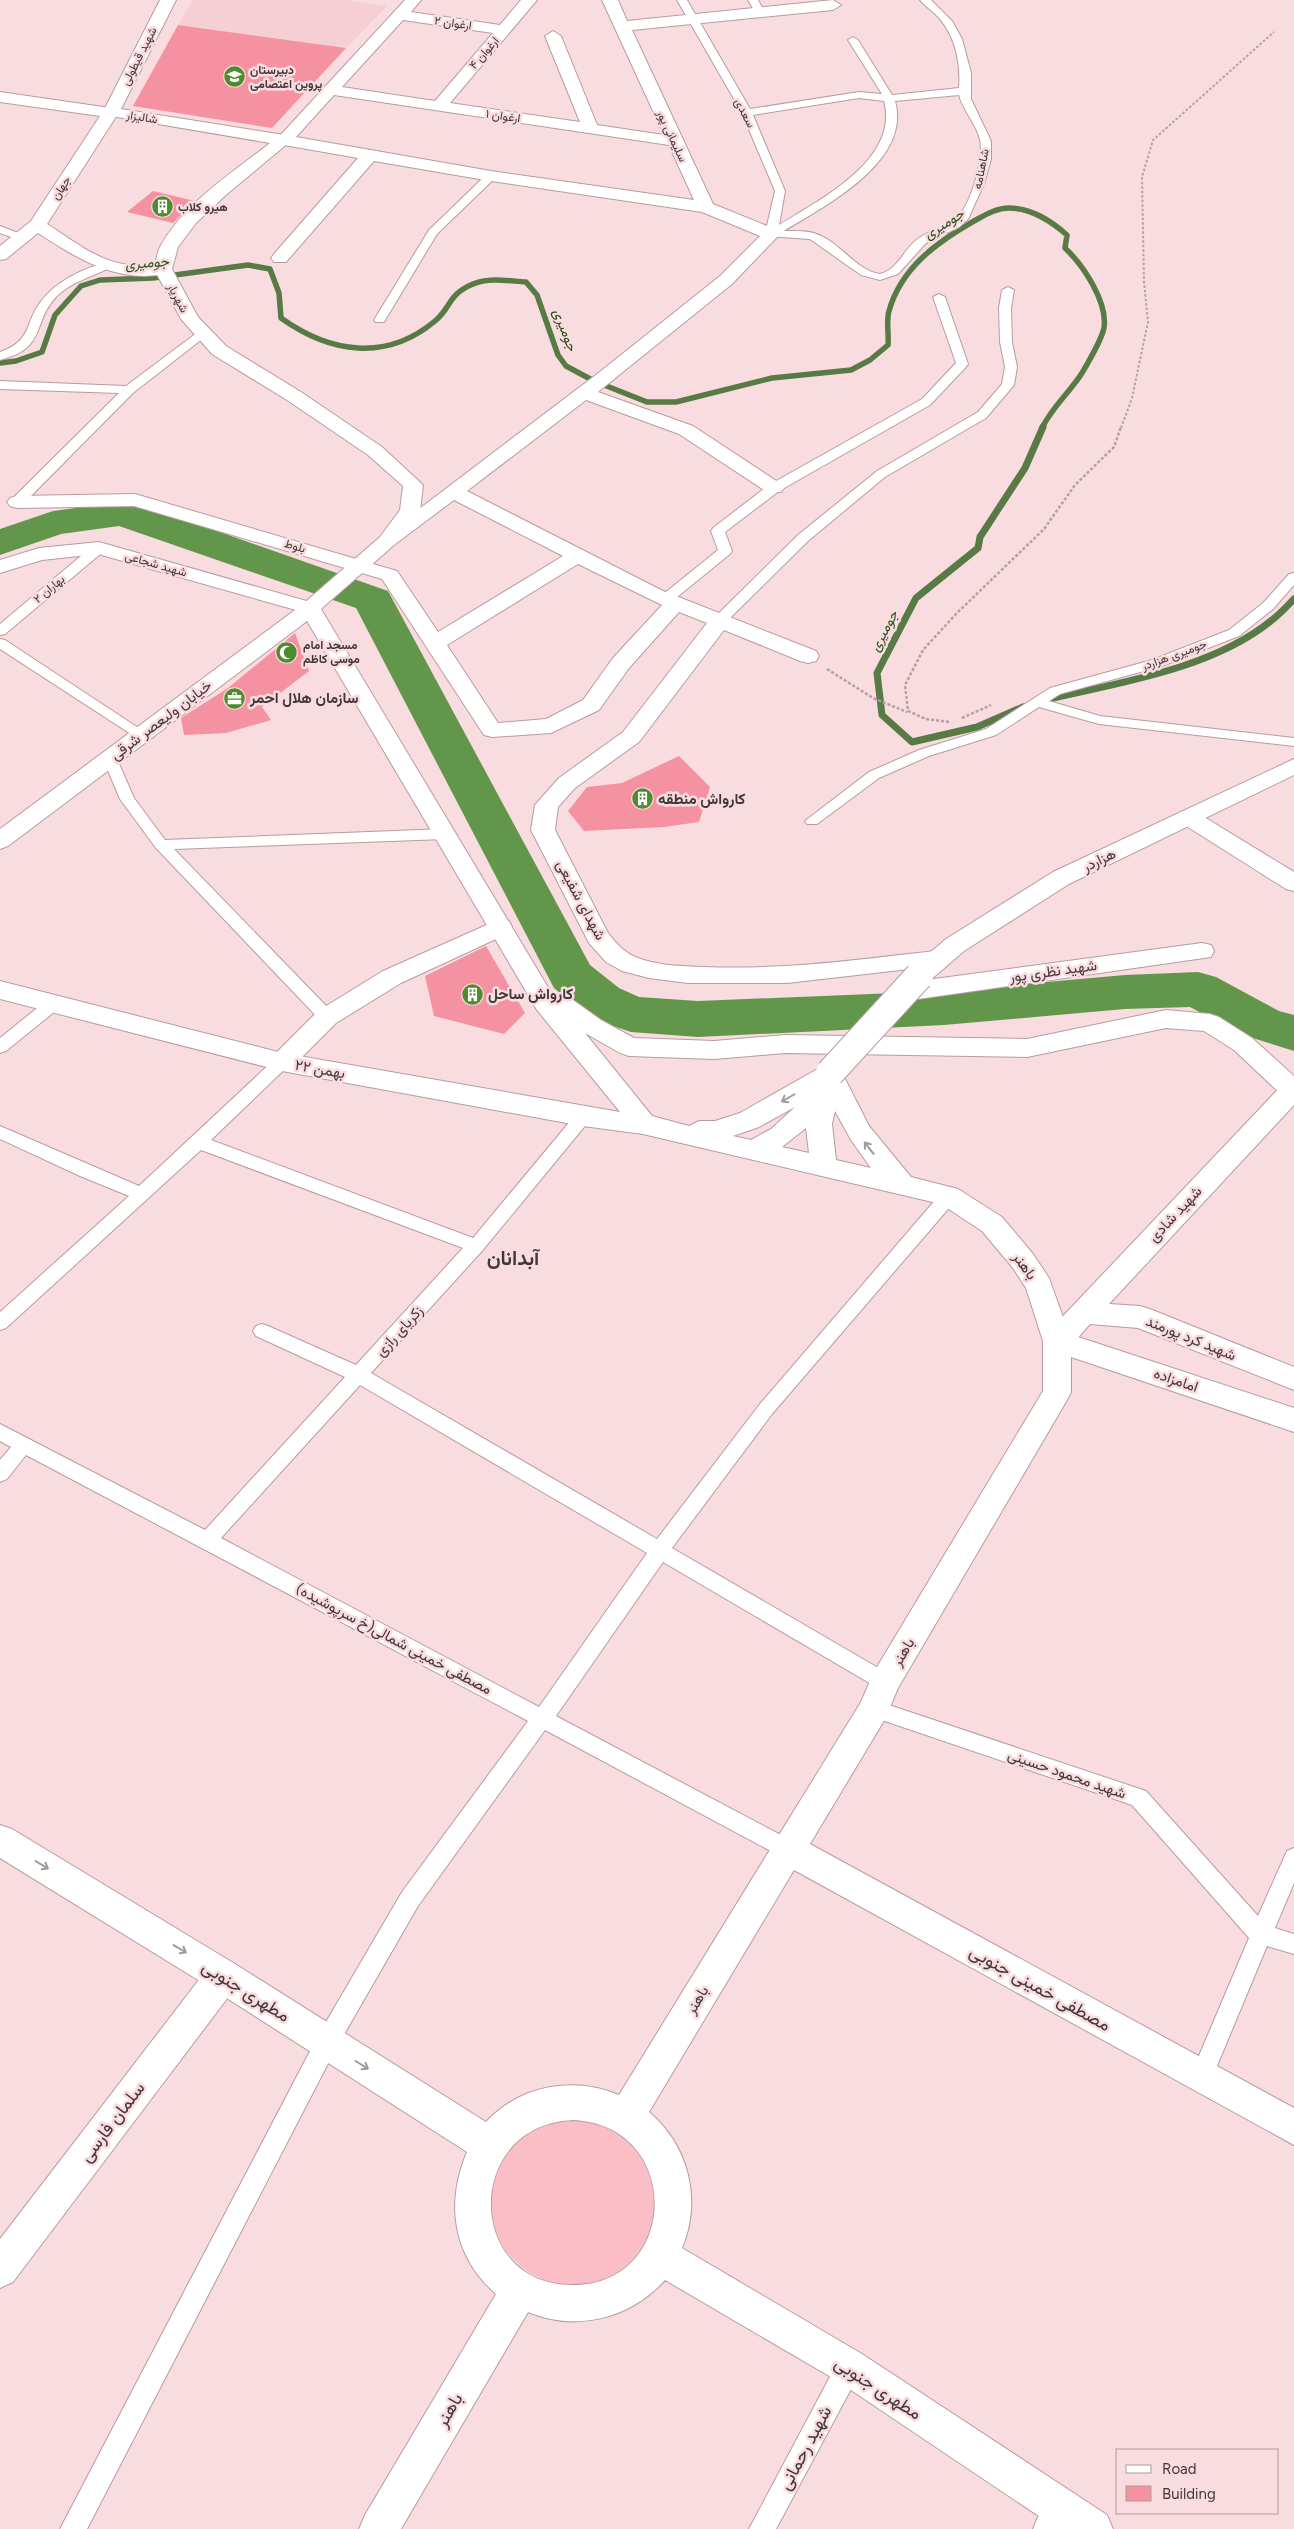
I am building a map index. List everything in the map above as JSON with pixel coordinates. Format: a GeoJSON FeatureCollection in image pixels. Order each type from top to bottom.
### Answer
{"type":"FeatureCollection","features":[{"type":"Feature","properties":{"kind":"street","name":"شهید قیطولی"},"geometry":{"type":"LineString","coordinates":[[110,112],[168,0]]}},
{"type":"Feature","properties":{"kind":"street","name":"شهریار"},"geometry":{"type":"LineString","coordinates":[[360,565],[386,541],[410,511],[413,485],[375,451],[294,396],[219,350],[190,319],[167,276],[168,248],[182,227],[201,208],[284,140],[414,0]]}},
{"type":"Feature","properties":{"kind":"street","name":"ارغوان ۴"},"geometry":{"type":"LineString","coordinates":[[439,106],[529,0]]}},
{"type":"Feature","properties":{"kind":"street","name":"سلیمانی پور"},"geometry":{"type":"LineString","coordinates":[[610,0],[706,207]]}},
{"type":"Feature","properties":{"kind":"street"},"geometry":{"type":"LineString","coordinates":[[622,26],[692,19],[756,7],[833,5]]}},
{"type":"Feature","properties":{"kind":"street","name":"ارغوان ۲"},"geometry":{"type":"LineString","coordinates":[[401,15],[504,30]]}},
{"type":"Feature","properties":{"kind":"street"},"geometry":{"type":"LineString","coordinates":[[553,36],[592,129]]}},
{"type":"Feature","properties":{"kind":"street","name":"ارغوان ۱"},"geometry":{"type":"LineString","coordinates":[[331,90],[674,140]]}},
{"type":"Feature","properties":{"kind":"street","name":"شالیزار"},"geometry":{"type":"LineString","coordinates":[[0,97],[110,112],[491,176],[706,207]]}},
{"type":"Feature","properties":{"kind":"street","name":"جهان"},"geometry":{"type":"LineString","coordinates":[[0,255],[37,225],[110,112]]}},
{"type":"Feature","properties":{"kind":"street"},"geometry":{"type":"LineString","coordinates":[[280,258],[370,156]]}},
{"type":"Feature","properties":{"kind":"street"},"geometry":{"type":"LineString","coordinates":[[386,541],[608,375],[726,280],[771,234],[706,207]]}},
{"type":"Feature","properties":{"kind":"street"},"geometry":{"type":"LineString","coordinates":[[37,225],[94,262],[105,266],[167,276]]}},
{"type":"Feature","properties":{"kind":"street"},"geometry":{"type":"LineString","coordinates":[[579,396],[686,430],[774,488]]}},
{"type":"Feature","properties":{"kind":"street"},"geometry":{"type":"LineString","coordinates":[[454,492],[578,555],[677,602],[808,656]]}},
{"type":"Feature","properties":{"kind":"street","name":"بلوط"},"geometry":{"type":"LineString","coordinates":[[18,502],[135,500],[390,575],[492,730],[551,726],[591,705],[621,663],[677,602]]}},
{"type":"Feature","properties":{"kind":"street","name":"شهید شجاعی"},"geometry":{"type":"LineString","coordinates":[[0,568],[39,554],[99,548],[316,603]]}},
{"type":"Feature","properties":{"kind":"street"},"geometry":{"type":"LineString","coordinates":[[435,644],[578,555]]}},
{"type":"Feature","properties":{"kind":"street","name":"خیابان ولیعصر شرقی"},"geometry":{"type":"LineString","coordinates":[[0,841],[316,603],[360,565]]}},
{"type":"Feature","properties":{"kind":"street"},"geometry":{"type":"LineString","coordinates":[[316,603],[445,834],[546,1004],[608,1078],[644,1125],[707,1131],[732,1127],[764,1112],[830,1073]]}},
{"type":"Feature","properties":{"kind":"street","name":"شهدای شفیعی"},"geometry":{"type":"LineString","coordinates":[[720,620],[631,737],[567,783],[547,806],[543,830],[598,937],[610,953],[622,960],[638,967],[672,974],[731,977],[919,976]]}},
{"type":"Feature","properties":{"kind":"street","name":"هزاردر"},"geometry":{"type":"LineString","coordinates":[[919,976],[1006,911],[1061,878],[1294,766]]}},
{"type":"Feature","properties":{"kind":"street"},"geometry":{"type":"LineString","coordinates":[[1188,817],[1294,883]]}},
{"type":"Feature","properties":{"kind":"street"},"geometry":{"type":"LineString","coordinates":[[282,1062],[327,1017],[392,977],[500,927]]}},
{"type":"Feature","properties":{"kind":"street","name":"شهید نظری پور"},"geometry":{"type":"LineString","coordinates":[[919,976],[1202,951]]}},
{"type":"Feature","properties":{"kind":"street"},"geometry":{"type":"LineString","coordinates":[[754,1150],[787,1132],[801,1120],[830,1073],[919,976]]}},
{"type":"Feature","properties":{"kind":"street"},"geometry":{"type":"LineString","coordinates":[[534,984],[592,1026],[629,1047],[714,1050],[785,1044],[1026,1048],[1166,1019],[1210,1023],[1243,1044],[1293,1090]]}},
{"type":"Feature","properties":{"kind":"street","name":"۲۲ بهمن"},"geometry":{"type":"LineString","coordinates":[[0,990],[282,1062],[583,1117],[644,1125]]}},
{"type":"Feature","properties":{"kind":"street"},"geometry":{"type":"LineString","coordinates":[[823,1167],[819,1124],[830,1073]]}},
{"type":"Feature","properties":{"kind":"street"},"geometry":{"type":"LineString","coordinates":[[830,1073],[846,1111],[862,1140],[902,1185]]}},
{"type":"Feature","properties":{"kind":"street","name":"شهید شادی"},"geometry":{"type":"LineString","coordinates":[[1058,1341],[1293,1090]]}},
{"type":"Feature","properties":{"kind":"street","name":"باهنر"},"geometry":{"type":"LineString","coordinates":[[627,2115],[879,1696],[1057,1392],[1058,1341],[1040,1286],[1023,1261],[992,1224],[949,1196],[644,1125]]}},
{"type":"Feature","properties":{"kind":"street","name":"شهید کرد پورمند"},"geometry":{"type":"LineString","coordinates":[[1084,1313],[1140,1317],[1294,1379]]}},
{"type":"Feature","properties":{"kind":"street","name":"امامزاده"},"geometry":{"type":"LineString","coordinates":[[1058,1341],[1294,1420]]}},
{"type":"Feature","properties":{"kind":"street","name":"مطهری جنوبی"},"geometry":{"type":"LineString","coordinates":[[0,1840],[223,1976],[490,2146]]}},
{"type":"Feature","properties":{"kind":"street","name":"مصطفی خمینی جنوبی"},"geometry":{"type":"LineString","coordinates":[[787,1849],[1294,2127]]}},
{"type":"Feature","properties":{"kind":"street","name":"سلمان فارسی"},"geometry":{"type":"LineString","coordinates":[[0,2269],[223,1976]]}},
{"type":"Feature","properties":{"kind":"street"},"geometry":{"type":"LineString","coordinates":[[568,2100],[600,2103],[627,2115],[651,2136],[667,2162],[673,2193],[671,2226],[658,2255],[637,2280],[610,2297],[580,2305],[548,2303],[519,2291],[494,2269],[478,2241],[472,2208],[476,2176],[490,2146],[512,2122],[538,2107],[568,2100]]}},
{"type":"Feature","properties":{"kind":"street","name":"مطهری جنوبی"},"geometry":{"type":"LineString","coordinates":[[658,2255],[849,2367],[1051,2517],[1093,2529]]}},
{"type":"Feature","properties":{"kind":"street","name":"باهنر"},"geometry":{"type":"LineString","coordinates":[[379,2529],[519,2291]]}},
{"type":"Feature","properties":{"kind":"lane","name":"سعدی"},"geometry":{"type":"LineString","coordinates":[[682,0],[746,113],[780,190],[771,234]]}},
{"type":"Feature","properties":{"kind":"lane","name":"شاهنامه"},"geometry":{"type":"LineString","coordinates":[[771,234],[812,236],[824,241],[866,272],[878,277],[892,274],[902,267],[922,242],[961,220],[977,193],[986,141],[970,111],[964,91],[966,69],[959,38],[948,21],[925,0]]}},
{"type":"Feature","properties":{"kind":"lane"},"geometry":{"type":"LineString","coordinates":[[771,234],[862,174],[878,159],[892,125],[893,111],[889,98],[853,40]]}},
{"type":"Feature","properties":{"kind":"lane"},"geometry":{"type":"LineString","coordinates":[[746,113],[859,95],[889,98],[964,91]]}},
{"type":"Feature","properties":{"kind":"lane"},"geometry":{"type":"LineString","coordinates":[[380,320],[433,232],[491,176]]}},
{"type":"Feature","properties":{"kind":"lane"},"geometry":{"type":"LineString","coordinates":[[0,229],[22,238]]}},
{"type":"Feature","properties":{"kind":"lane"},"geometry":{"type":"LineString","coordinates":[[0,356],[14,352],[28,344],[34,332],[36,320],[55,292],[105,266]]}},
{"type":"Feature","properties":{"kind":"lane"},"geometry":{"type":"LineString","coordinates":[[720,620],[804,538],[881,474],[982,415],[1008,385],[1012,367],[1006,342],[1005,308],[1008,290]]}},
{"type":"Feature","properties":{"kind":"lane"},"geometry":{"type":"LineString","coordinates":[[677,602],[725,551],[718,531],[774,488],[926,402],[962,364],[939,297]]}},
{"type":"Feature","properties":{"kind":"lane"},"geometry":{"type":"LineString","coordinates":[[18,502],[129,390],[202,333]]}},
{"type":"Feature","properties":{"kind":"lane"},"geometry":{"type":"LineString","coordinates":[[0,386],[129,390]]}},
{"type":"Feature","properties":{"kind":"lane","name":"بهاران ۲"},"geometry":{"type":"LineString","coordinates":[[0,631],[99,548]]}},
{"type":"Feature","properties":{"kind":"lane","name":"جومیری هزاردر"},"geometry":{"type":"LineString","coordinates":[[812,821],[874,775],[924,753],[991,732],[1054,691],[1157,663],[1234,633],[1268,606],[1294,577]]}},
{"type":"Feature","properties":{"kind":"lane"},"geometry":{"type":"LineString","coordinates":[[0,643],[142,735]]}},
{"type":"Feature","properties":{"kind":"lane"},"geometry":{"type":"LineString","coordinates":[[1036,702],[1099,720],[1294,742]]}},
{"type":"Feature","properties":{"kind":"lane"},"geometry":{"type":"LineString","coordinates":[[110,758],[127,799],[161,845],[327,1017]]}},
{"type":"Feature","properties":{"kind":"lane"},"geometry":{"type":"LineString","coordinates":[[161,845],[445,834]]}},
{"type":"Feature","properties":{"kind":"lane"},"geometry":{"type":"LineString","coordinates":[[0,1047],[53,1004]]}},
{"type":"Feature","properties":{"kind":"lane"},"geometry":{"type":"LineString","coordinates":[[0,1323],[199,1142],[282,1062]]}},
{"type":"Feature","properties":{"kind":"lane","name":"زکریای رازی"},"geometry":{"type":"LineString","coordinates":[[207,1540],[476,1246],[583,1117]]}},
{"type":"Feature","properties":{"kind":"lane"},"geometry":{"type":"LineString","coordinates":[[0,1132],[86,1172],[141,1194]]}},
{"type":"Feature","properties":{"kind":"lane"},"geometry":{"type":"LineString","coordinates":[[199,1142],[476,1246]]}},
{"type":"Feature","properties":{"kind":"lane"},"geometry":{"type":"LineString","coordinates":[[73,2529],[327,2042],[410,1899],[543,1718],[660,1550],[766,1409],[949,1196]]}},
{"type":"Feature","properties":{"kind":"lane","name":"شهید محمود حسینی"},"geometry":{"type":"LineString","coordinates":[[262,1331],[359,1376],[660,1550],[879,1696],[1139,1798],[1260,1934]]}},
{"type":"Feature","properties":{"kind":"lane","name":"مصطفی خمینی شمالی(خ سرپوشیده)"},"geometry":{"type":"LineString","coordinates":[[0,1432],[543,1718],[787,1849]]}},
{"type":"Feature","properties":{"kind":"lane"},"geometry":{"type":"LineString","coordinates":[[0,1474],[24,1444]]}},
{"type":"Feature","properties":{"kind":"lane"},"geometry":{"type":"LineString","coordinates":[[1201,2077],[1260,1934],[1294,1858]]}},
{"type":"Feature","properties":{"kind":"lane"},"geometry":{"type":"LineString","coordinates":[[1260,1934],[1294,1944]]}},
{"type":"Feature","properties":{"kind":"lane","name":"شهید رحمانی"},"geometry":{"type":"LineString","coordinates":[[762,2529],[849,2367]]}},
{"type":"Feature","properties":{"kind":"path"},"geometry":{"type":"LineString","coordinates":[[982,735],[908,712],[905,685],[923,650],[956,614],[1044,528],[1075,486],[1114,447],[1132,398],[1148,322],[1144,282],[1142,177],[1153,140],[1274,32]]}},
{"type":"Feature","properties":{"kind":"path"},"geometry":{"type":"LineString","coordinates":[[808,656],[873,698],[917,715]]}},
{"type":"Feature","properties":{"kind":"path"},"geometry":{"type":"LineString","coordinates":[[960,719],[995,703]]}},
{"type":"Feature","properties":{"kind":"path"},"geometry":{"type":"LineString","coordinates":[[944,723],[952,721]]}},
{"type":"Feature","properties":{"kind":"shaded area"},"geometry":{"type":"Polygon","coordinates":[[[193,0],[347,0],[387,6],[346,48],[178,25],[193,0]]]}},
{"type":"Feature","properties":{"kind":"shaded area"},"geometry":{"type":"Polygon","coordinates":[[[565,2121],[581,2121],[604,2127],[619,2135],[631,2145],[641,2157],[649,2172],[655,2195],[655,2211],[649,2234],[641,2249],[631,2261],[619,2271],[604,2279],[581,2285],[565,2285],[542,2279],[527,2271],[505,2249],[495,2227],[491,2211],[491,2195],[497,2172],[505,2157],[527,2135],[549,2125],[565,2121]]]}},
{"type":"Feature","properties":{"kind":"building","name":"دبیرستان پروین اعتصامی"},"geometry":{"type":"Polygon","coordinates":[[[178,25],[346,48],[272,128],[133,106],[178,25]]]}},
{"type":"Feature","properties":{"kind":"building","name":"هیرو کلاب"},"geometry":{"type":"Polygon","coordinates":[[[153,191],[195,201],[173,223],[127,212],[153,191]]]}},
{"type":"Feature","properties":{"kind":"building"},"geometry":{"type":"Polygon","coordinates":[[[295,633],[309,671],[262,707],[271,720],[226,733],[184,735],[181,718],[228,688],[295,633]]]}},
{"type":"Feature","properties":{"kind":"building","name":"کارواش منطقه"},"geometry":{"type":"Polygon","coordinates":[[[679,756],[710,787],[699,822],[664,827],[584,831],[568,811],[587,787],[622,783],[679,756]]]}},
{"type":"Feature","properties":{"kind":"building","name":"کارواش ساحل"},"geometry":{"type":"Polygon","coordinates":[[[486,946],[525,1013],[504,1034],[434,1016],[425,976],[486,946]]]}},
{"type":"Feature","properties":{"kind":"waterway","name":"جومیری"},"geometry":{"type":"LineString","coordinates":[[0,363],[16,361],[42,352],[55,315],[81,286],[100,280],[153,278],[248,265],[270,269],[279,293],[281,318],[319,339],[338,345],[358,348],[378,347],[397,343],[416,334],[435,321],[458,292],[473,284],[493,280],[526,282],[537,295],[558,355],[566,366],[594,381],[647,402],[676,402],[772,378],[851,370],[870,360],[888,345],[889,311],[902,282],[911,269],[934,247],[960,229],[991,212],[1009,208],[1026,210],[1041,216],[1067,235],[1065,248],[1079,264],[1093,285],[1102,307],[1104,318],[1103,332],[1088,363],[1042,428]]}},
{"type":"Feature","properties":{"kind":"waterway","name":"جومیری"},"geometry":{"type":"LineString","coordinates":[[1023,707],[977,727],[912,742],[882,715],[877,673],[916,598],[978,548],[980,537],[1025,468],[1043,427]]}},
{"type":"Feature","properties":{"kind":"waterway"},"geometry":{"type":"LineString","coordinates":[[0,543],[53,523],[121,514],[186,534],[373,600],[571,976],[601,1000],[631,1014],[698,1019],[944,1008],[1125,992],[1198,989],[1261,1023],[1294,1033]]}},
{"type":"Feature","properties":{"kind":"waterway","name":"جومیری"},"geometry":{"type":"LineString","coordinates":[[1045,700],[1163,672],[1222,651],[1248,637],[1275,618],[1294,599]]}},
{"type":"Feature","properties":{"kind":"place","name":"دبیرستان پروین اعتصامی"},"geometry":{"type":"Point","coordinates":[234,77]}},
{"type":"Feature","properties":{"kind":"place","name":"هیرو کلاب"},"geometry":{"type":"Point","coordinates":[162,207]}},
{"type":"Feature","properties":{"kind":"place","name":"مسجد امام موسی کاظم"},"geometry":{"type":"Point","coordinates":[287,652]}},
{"type":"Feature","properties":{"kind":"place","name":"سازمان هلال احمر"},"geometry":{"type":"Point","coordinates":[234,698]}},
{"type":"Feature","properties":{"kind":"place","name":"کارواش منطقه"},"geometry":{"type":"Point","coordinates":[642,799]}},
{"type":"Feature","properties":{"kind":"place","name":"کارواش ساحل"},"geometry":{"type":"Point","coordinates":[472,994]}},
{"type":"Feature","properties":{"kind":"district","name":"آبدانان"},"geometry":{"type":"Point","coordinates":[513,1258]}}]}
